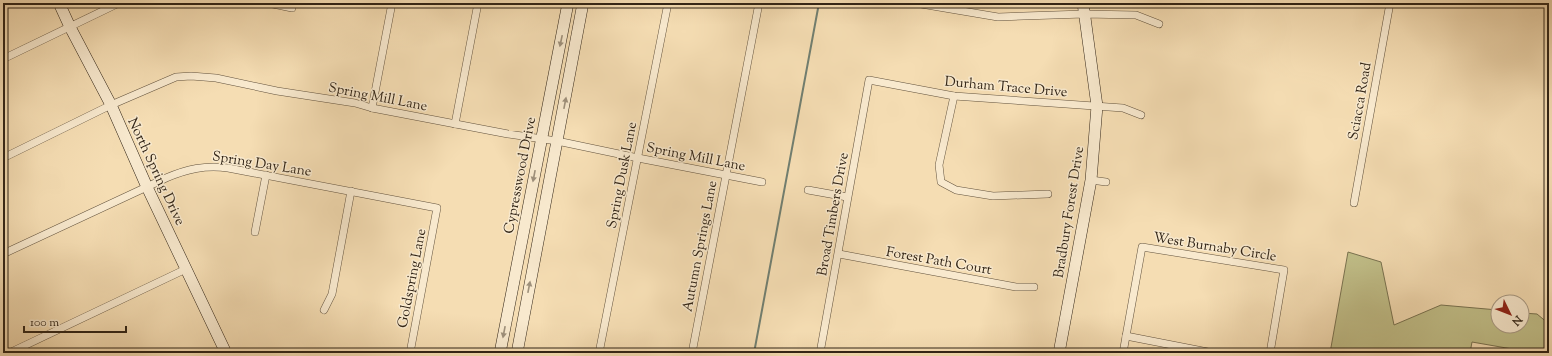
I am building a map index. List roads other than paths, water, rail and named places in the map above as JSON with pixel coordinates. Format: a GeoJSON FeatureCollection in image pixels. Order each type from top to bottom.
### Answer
{"type":"FeatureCollection","features":[{"type":"Feature","properties":{"kind":"main road","name":"North Spring Drive"},"geometry":{"type":"LineString","coordinates":[[59,3],[111,105],[222,352]]}},
{"type":"Feature","properties":{"kind":"main road","name":"Cypresswood Drive"},"geometry":{"type":"LineString","coordinates":[[500,353],[568,3]]}},
{"type":"Feature","properties":{"kind":"main road"},"geometry":{"type":"LineString","coordinates":[[517,353],[583,3]]}},
{"type":"Feature","properties":{"kind":"main road","name":"Bradbury Forest Drive"},"geometry":{"type":"LineString","coordinates":[[1059,353],[1091,180],[1097,106],[1084,8]]}},
{"type":"Feature","properties":{"kind":"main road"},"geometry":{"type":"LineString","coordinates":[[509,305],[526,307]]}},
{"type":"Feature","properties":{"kind":"street"},"geometry":{"type":"LineString","coordinates":[[3,59],[119,3]]}},
{"type":"Feature","properties":{"kind":"street"},"geometry":{"type":"LineString","coordinates":[[268,3],[292,8]]}},
{"type":"Feature","properties":{"kind":"street"},"geometry":{"type":"LineString","coordinates":[[372,108],[392,3]]}},
{"type":"Feature","properties":{"kind":"street"},"geometry":{"type":"LineString","coordinates":[[455,124],[478,3]]}},
{"type":"Feature","properties":{"kind":"street","name":"Spring Dusk Lane"},"geometry":{"type":"LineString","coordinates":[[599,353],[668,3]]}},
{"type":"Feature","properties":{"kind":"street","name":"Autumn Springs Lane"},"geometry":{"type":"LineString","coordinates":[[692,353],[758,3]]}},
{"type":"Feature","properties":{"kind":"street"},"geometry":{"type":"LineString","coordinates":[[915,3],[998,16],[1084,8],[1136,15],[1159,24]]}},
{"type":"Feature","properties":{"kind":"street","name":"Sciacca Road"},"geometry":{"type":"LineString","coordinates":[[1354,204],[1390,3]]}},
{"type":"Feature","properties":{"kind":"street","name":"Spring Mill Lane"},"geometry":{"type":"LineString","coordinates":[[3,158],[111,105],[176,77],[192,76],[216,78],[277,91],[355,103],[372,108],[557,141],[762,182]]}},
{"type":"Feature","properties":{"kind":"street","name":"Durham Trace Drive"},"geometry":{"type":"LineString","coordinates":[[869,80],[954,96],[1123,108],[1141,115]]}},
{"type":"Feature","properties":{"kind":"street","name":"Broad Timbers Drive"},"geometry":{"type":"LineString","coordinates":[[820,353],[839,254],[847,197],[869,80]]}},
{"type":"Feature","properties":{"kind":"street"},"geometry":{"type":"LineString","coordinates":[[954,96],[939,165],[942,182],[956,190],[993,196],[1048,194]]}},
{"type":"Feature","properties":{"kind":"street","name":"Spring Day Lane"},"geometry":{"type":"LineString","coordinates":[[3,254],[147,187],[186,170],[201,167],[215,166],[228,168],[437,208]]}},
{"type":"Feature","properties":{"kind":"street"},"geometry":{"type":"LineString","coordinates":[[255,232],[266,175]]}},
{"type":"Feature","properties":{"kind":"street"},"geometry":{"type":"LineString","coordinates":[[1091,180],[1106,182]]}},
{"type":"Feature","properties":{"kind":"street"},"geometry":{"type":"LineString","coordinates":[[808,190],[847,197]]}},
{"type":"Feature","properties":{"kind":"street"},"geometry":{"type":"LineString","coordinates":[[324,310],[332,294],[351,191]]}},
{"type":"Feature","properties":{"kind":"street","name":"Goldspring Lane"},"geometry":{"type":"LineString","coordinates":[[410,353],[437,208]]}},
{"type":"Feature","properties":{"kind":"street","name":"West Burnaby Circle"},"geometry":{"type":"LineString","coordinates":[[1126,336],[1142,247],[1284,270],[1270,353]]}},
{"type":"Feature","properties":{"kind":"street","name":"Forest Path Court"},"geometry":{"type":"LineString","coordinates":[[839,254],[1016,287],[1034,287]]}},
{"type":"Feature","properties":{"kind":"street"},"geometry":{"type":"LineString","coordinates":[[10,353],[186,269]]}},
{"type":"Feature","properties":{"kind":"street"},"geometry":{"type":"LineString","coordinates":[[1123,353],[1126,336],[1213,353]]}},
{"type":"Feature","properties":{"kind":"waterway"},"geometry":{"type":"LineString","coordinates":[[754,353],[819,3]]}}]}
